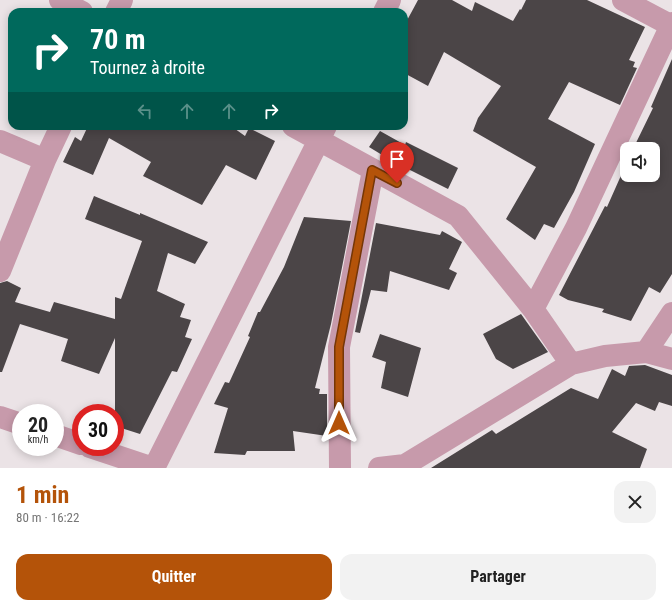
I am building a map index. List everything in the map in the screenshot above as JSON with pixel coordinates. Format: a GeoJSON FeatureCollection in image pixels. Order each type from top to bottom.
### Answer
{"type":"FeatureCollection","features":[{"type":"Feature","properties":{"kind":"street"},"geometry":{"type":"LineString","coordinates":[[60,0],[75,8]]}},
{"type":"Feature","properties":{"kind":"street"},"geometry":{"type":"LineString","coordinates":[[533,309],[576,228],[672,24],[623,0]]}},
{"type":"Feature","properties":{"kind":"street"},"geometry":{"type":"LineString","coordinates":[[0,271],[45,160],[59,130]]}},
{"type":"Feature","properties":{"kind":"street"},"geometry":{"type":"LineString","coordinates":[[310,130],[323,133],[372,170],[458,216],[533,309],[571,364]]}},
{"type":"Feature","properties":{"kind":"street"},"geometry":{"type":"LineString","coordinates":[[117,456],[154,468],[323,133]]}},
{"type":"Feature","properties":{"kind":"street"},"geometry":{"type":"LineString","coordinates":[[0,141],[45,160]]}},
{"type":"Feature","properties":{"kind":"street"},"geometry":{"type":"LineString","coordinates":[[340,468],[339,347],[372,170]]}},
{"type":"Feature","properties":{"kind":"street"},"geometry":{"type":"LineString","coordinates":[[646,352],[672,313]]}},
{"type":"Feature","properties":{"kind":"street"},"geometry":{"type":"LineString","coordinates":[[379,468],[405,467],[571,364],[605,356],[646,352],[672,359]]}},
{"type":"Feature","properties":{"kind":"street"},"geometry":{"type":"LineString","coordinates":[[0,417],[12,421]]}},
{"type":"Feature","properties":{"kind":"building"},"geometry":{"type":"Polygon","coordinates":[[[418,0],[452,0],[472,11],[475,2],[513,21],[526,0],[587,0],[645,27],[629,60],[635,62],[633,67],[637,68],[620,105],[569,82],[548,119],[595,144],[574,192],[554,228],[544,224],[535,240],[506,219],[536,167],[473,131],[478,118],[501,86],[444,52],[428,86],[408,75],[408,19],[418,0]]]}},
{"type":"Feature","properties":{"kind":"building"},"geometry":{"type":"Polygon","coordinates":[[[672,59],[672,274],[660,293],[649,287],[631,321],[602,312],[604,309],[568,300],[559,295],[605,206],[607,207],[620,178],[620,182],[660,182],[660,142],[636,142],[653,108],[651,107],[672,59]]]}},
{"type":"Feature","properties":{"kind":"building"},"geometry":{"type":"Polygon","coordinates":[[[86,130],[237,130],[245,136],[248,130],[253,130],[275,141],[256,180],[226,165],[202,205],[143,176],[151,162],[109,138],[93,175],[63,162],[75,137],[81,141],[86,130]]]}},
{"type":"Feature","properties":{"kind":"building"},"geometry":{"type":"Polygon","coordinates":[[[380,131],[405,145],[406,142],[458,168],[448,189],[392,161],[369,147],[380,131]]]}},
{"type":"Feature","properties":{"kind":"building"},"geometry":{"type":"Polygon","coordinates":[[[94,196],[140,215],[140,213],[208,242],[195,264],[168,253],[157,291],[185,304],[180,317],[191,320],[185,337],[192,339],[177,372],[172,371],[140,434],[124,429],[124,404],[115,404],[115,338],[99,374],[61,361],[68,339],[20,324],[2,372],[0,372],[0,283],[7,281],[21,288],[15,302],[50,312],[54,302],[115,319],[115,297],[121,299],[142,241],[85,219],[94,196]]]}},
{"type":"Feature","properties":{"kind":"building"},"geometry":{"type":"Polygon","coordinates":[[[304,217],[351,221],[331,324],[315,388],[320,389],[319,394],[327,394],[327,436],[293,431],[295,451],[247,451],[245,455],[214,453],[228,408],[214,404],[225,382],[229,383],[250,337],[248,336],[258,312],[260,312],[284,267],[304,217]]]}},
{"type":"Feature","properties":{"kind":"building"},"geometry":{"type":"Polygon","coordinates":[[[376,223],[440,235],[442,231],[462,242],[449,269],[457,273],[449,290],[390,271],[387,292],[371,290],[360,333],[355,332],[376,223]]]}},
{"type":"Feature","properties":{"kind":"building"},"geometry":{"type":"Polygon","coordinates":[[[521,314],[548,352],[513,369],[496,359],[483,334],[521,314]]]}},
{"type":"Feature","properties":{"kind":"building"},"geometry":{"type":"Polygon","coordinates":[[[380,334],[421,348],[408,397],[381,388],[386,362],[372,357],[380,334]]]}},
{"type":"Feature","properties":{"kind":"building"},"geometry":{"type":"Polygon","coordinates":[[[645,365],[672,375],[672,406],[659,402],[655,411],[636,403],[612,432],[647,449],[640,468],[431,468],[492,430],[496,434],[571,388],[598,399],[612,369],[625,376],[629,366],[645,365]]]}},
{"type":"Feature","properties":{"kind":"route"},"geometry":{"type":"LineString","coordinates":[[339,423],[339,347],[372,170],[397,183]]}}]}
